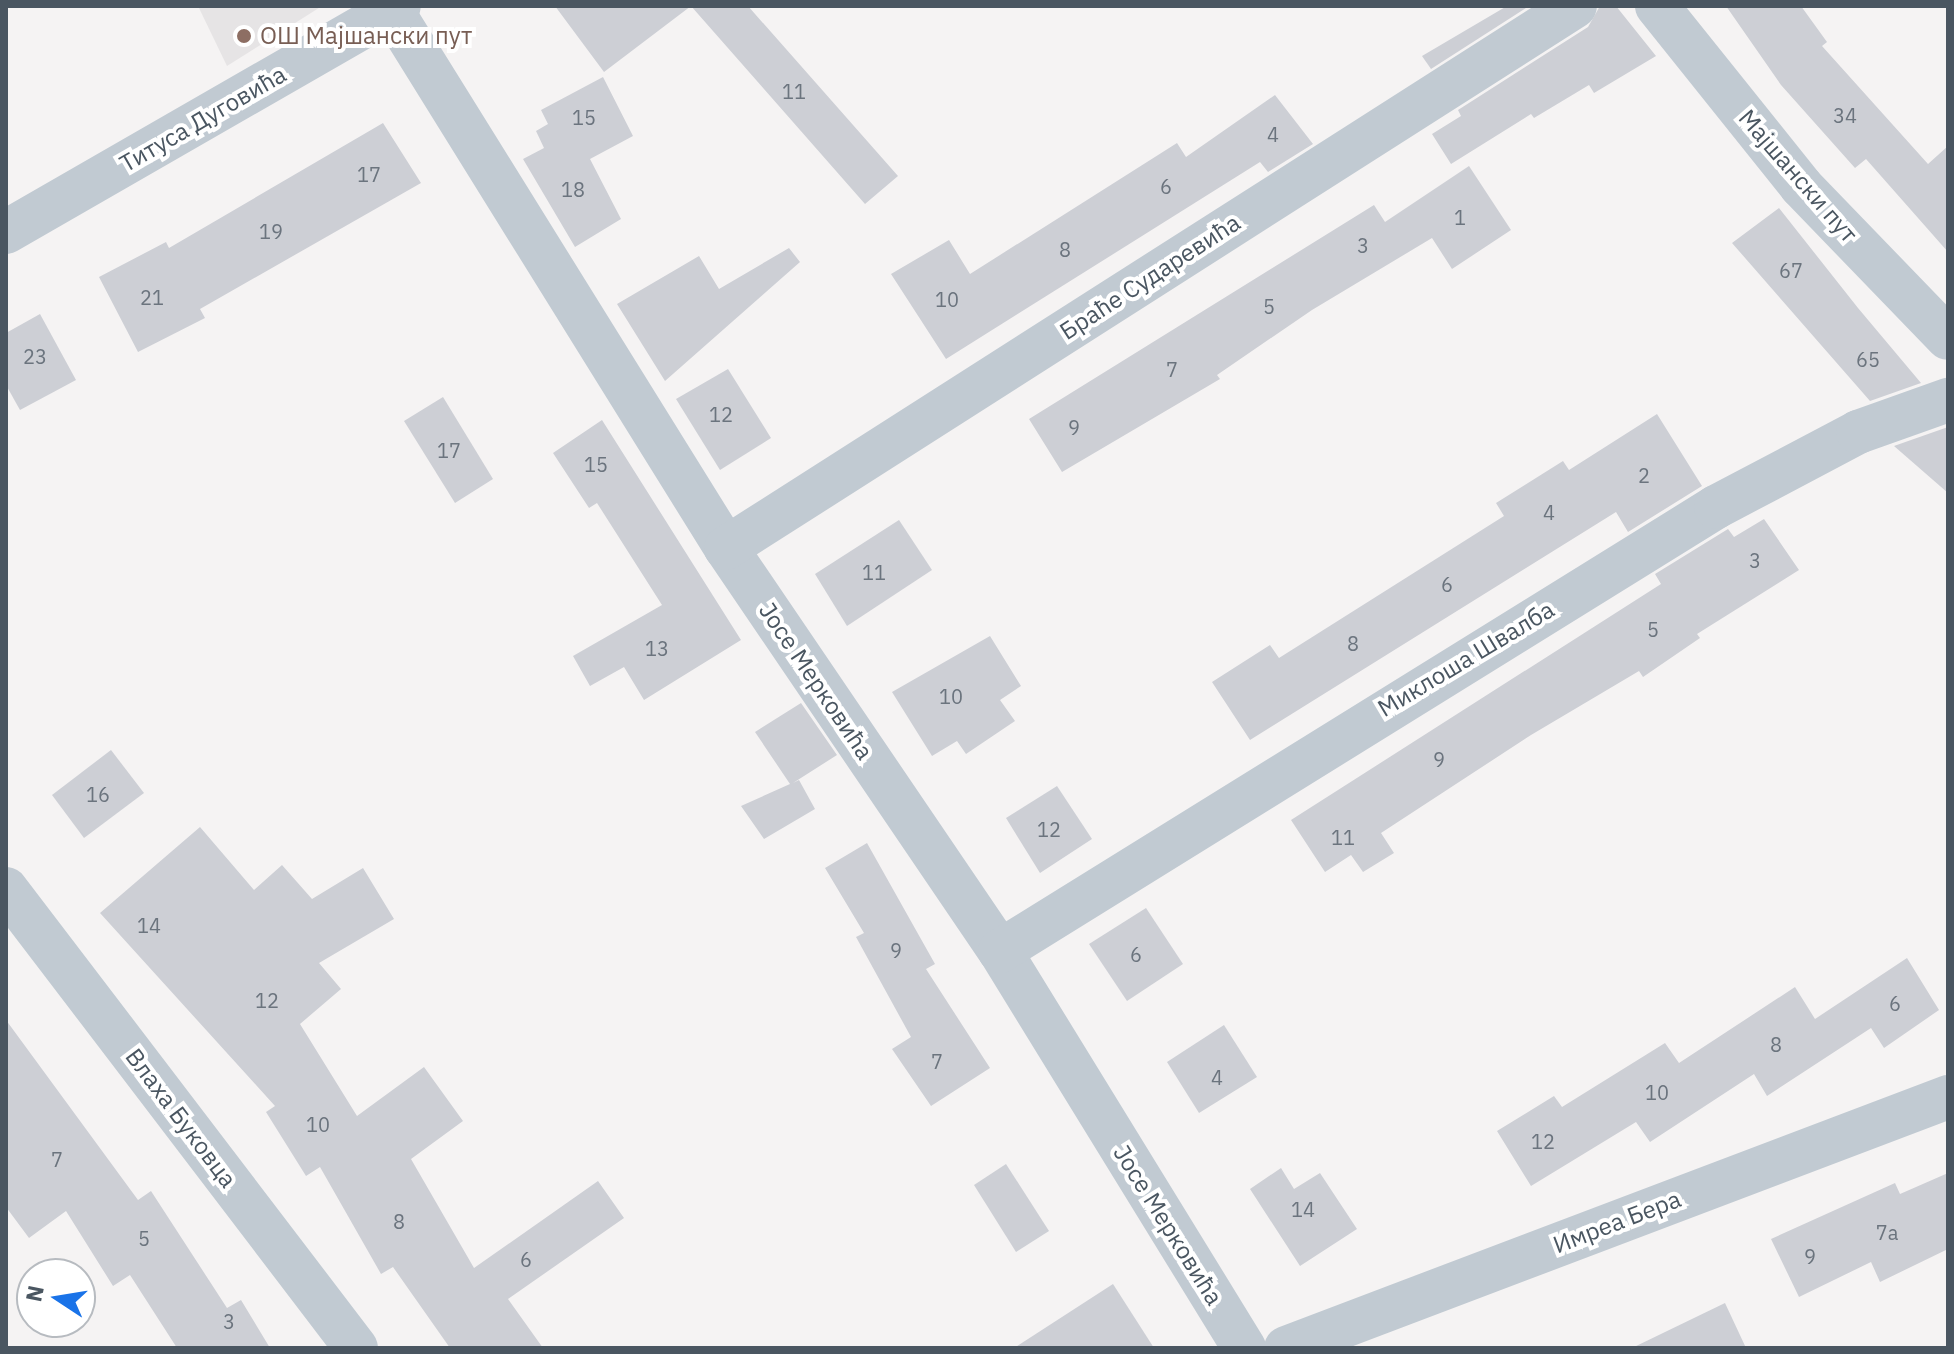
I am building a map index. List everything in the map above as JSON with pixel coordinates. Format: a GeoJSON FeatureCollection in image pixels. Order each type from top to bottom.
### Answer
{"type":"FeatureCollection","features":[{"type":"Feature","properties":{"kind":"street","name":"Браће Сударевића"},"geometry":{"type":"LineString","coordinates":[[726,548],[1575,6]]}},
{"type":"Feature","properties":{"kind":"street","name":"Мајшански пут"},"geometry":{"type":"LineString","coordinates":[[1657,6],[1801,186],[1948,338]]}},
{"type":"Feature","properties":{"kind":"street","name":"Јосе Мерковића"},"geometry":{"type":"LineString","coordinates":[[396,9],[726,548],[1000,951],[1244,1348]]}},
{"type":"Feature","properties":{"kind":"street","name":"Титуса Дуговића"},"geometry":{"type":"LineString","coordinates":[[6,232],[396,9]]}},
{"type":"Feature","properties":{"kind":"street","name":"Миклоша Швалба"},"geometry":{"type":"LineString","coordinates":[[1000,951],[1743,492],[1858,432],[1948,400]]}},
{"type":"Feature","properties":{"kind":"street","name":"Влаха Буковца"},"geometry":{"type":"LineString","coordinates":[[6,889],[356,1348]]}},
{"type":"Feature","properties":{"kind":"street","name":"Имреа Бера"},"geometry":{"type":"LineString","coordinates":[[1286,1348],[1948,1097]]}},
{"type":"Feature","properties":{"kind":"shaded area","name":"ОШ Мајшански пут"},"geometry":{"type":"Polygon","coordinates":[[[198,6],[322,6],[227,66],[198,6]]]}},
{"type":"Feature","properties":{"kind":"building"},"geometry":{"type":"Polygon","coordinates":[[[555,6],[691,6],[604,72],[555,6]]]}},
{"type":"Feature","properties":{"kind":"building"},"geometry":{"type":"Polygon","coordinates":[[[691,6],[748,6],[898,176],[865,204],[691,6]]]}},
{"type":"Feature","properties":{"kind":"building"},"geometry":{"type":"Polygon","coordinates":[[[1507,6],[1529,6],[1431,69],[1422,56],[1507,6]]]}},
{"type":"Feature","properties":{"kind":"building"},"geometry":{"type":"Polygon","coordinates":[[[1600,6],[1616,6],[1656,56],[1594,93],[1589,85],[1534,118],[1531,114],[1451,164],[1432,134],[1461,116],[1458,110],[1588,27],[1600,6]]]}},
{"type":"Feature","properties":{"kind":"building"},"geometry":{"type":"Polygon","coordinates":[[[1726,6],[1801,6],[1827,42],[1822,46],[1928,164],[1948,146],[1948,252],[1866,159],[1855,168],[1781,85],[1726,6]]]}},
{"type":"Feature","properties":{"kind":"building"},"geometry":{"type":"Polygon","coordinates":[[[603,77],[633,136],[590,159],[621,219],[575,247],[523,159],[544,148],[536,131],[548,124],[541,110],[603,77]]]}},
{"type":"Feature","properties":{"kind":"building"},"geometry":{"type":"Polygon","coordinates":[[[1275,95],[1313,144],[1268,172],[1260,162],[946,359],[891,274],[949,240],[970,274],[1177,143],[1186,157],[1275,95]]]}},
{"type":"Feature","properties":{"kind":"building"},"geometry":{"type":"Polygon","coordinates":[[[383,123],[421,183],[200,309],[205,318],[138,352],[99,277],[166,242],[169,248],[383,123]]]}},
{"type":"Feature","properties":{"kind":"building"},"geometry":{"type":"Polygon","coordinates":[[[1469,166],[1511,230],[1452,269],[1432,238],[1312,310],[1217,375],[1220,379],[1062,472],[1029,419],[1374,205],[1385,222],[1469,166]]]}},
{"type":"Feature","properties":{"kind":"building"},"geometry":{"type":"Polygon","coordinates":[[[1779,208],[1921,383],[1870,401],[1732,243],[1779,208]]]}},
{"type":"Feature","properties":{"kind":"building"},"geometry":{"type":"Polygon","coordinates":[[[789,248],[800,262],[665,381],[617,304],[699,256],[719,289],[789,248]]]}},
{"type":"Feature","properties":{"kind":"building"},"geometry":{"type":"Polygon","coordinates":[[[40,314],[76,380],[20,410],[6,385],[6,333],[40,314]]]}},
{"type":"Feature","properties":{"kind":"building"},"geometry":{"type":"Polygon","coordinates":[[[728,369],[771,438],[720,470],[676,399],[728,369]]]}},
{"type":"Feature","properties":{"kind":"building"},"geometry":{"type":"Polygon","coordinates":[[[443,397],[493,479],[455,503],[404,421],[443,397]]]}},
{"type":"Feature","properties":{"kind":"building"},"geometry":{"type":"Polygon","coordinates":[[[1657,414],[1702,486],[1628,532],[1616,512],[1250,740],[1212,682],[1270,645],[1279,658],[1504,516],[1496,503],[1563,461],[1569,470],[1657,414]]]}},
{"type":"Feature","properties":{"kind":"building"},"geometry":{"type":"Polygon","coordinates":[[[602,420],[741,640],[644,700],[624,667],[590,686],[573,656],[662,605],[597,503],[589,508],[553,453],[602,420]]]}},
{"type":"Feature","properties":{"kind":"building"},"geometry":{"type":"Polygon","coordinates":[[[1948,427],[1948,493],[1894,446],[1948,427]]]}},
{"type":"Feature","properties":{"kind":"building"},"geometry":{"type":"Polygon","coordinates":[[[1764,519],[1799,570],[1697,634],[1700,638],[1643,677],[1639,671],[1531,735],[1381,833],[1394,853],[1363,872],[1351,855],[1325,872],[1291,820],[1661,584],[1655,574],[1728,529],[1734,537],[1764,519]]]}},
{"type":"Feature","properties":{"kind":"building"},"geometry":{"type":"Polygon","coordinates":[[[899,520],[932,570],[847,626],[815,574],[899,520]]]}},
{"type":"Feature","properties":{"kind":"building"},"geometry":{"type":"Polygon","coordinates":[[[990,636],[1021,686],[1000,700],[1015,721],[966,754],[957,741],[932,756],[892,692],[990,636]]]}},
{"type":"Feature","properties":{"kind":"building"},"geometry":{"type":"Polygon","coordinates":[[[801,703],[837,755],[793,783],[799,780],[815,809],[764,839],[741,806],[790,784],[755,732],[801,703]]]}},
{"type":"Feature","properties":{"kind":"building"},"geometry":{"type":"Polygon","coordinates":[[[111,750],[144,793],[84,838],[52,795],[111,750]]]}},
{"type":"Feature","properties":{"kind":"building"},"geometry":{"type":"Polygon","coordinates":[[[1057,786],[1092,839],[1040,873],[1006,818],[1057,786]]]}},
{"type":"Feature","properties":{"kind":"building"},"geometry":{"type":"Polygon","coordinates":[[[200,827],[254,890],[282,865],[312,899],[363,868],[394,919],[319,963],[341,989],[300,1024],[357,1116],[424,1067],[463,1121],[411,1159],[474,1268],[598,1181],[624,1218],[508,1299],[543,1348],[450,1348],[393,1267],[381,1274],[320,1167],[306,1176],[266,1112],[275,1106],[100,913],[200,827]]]}},
{"type":"Feature","properties":{"kind":"building"},"geometry":{"type":"Polygon","coordinates":[[[867,843],[935,964],[926,969],[990,1068],[931,1106],[892,1049],[911,1037],[856,937],[864,933],[825,868],[867,843]]]}},
{"type":"Feature","properties":{"kind":"building"},"geometry":{"type":"Polygon","coordinates":[[[1146,908],[1183,964],[1127,1001],[1089,944],[1146,908]]]}},
{"type":"Feature","properties":{"kind":"building"},"geometry":{"type":"Polygon","coordinates":[[[1907,958],[1939,1010],[1884,1048],[1871,1028],[1767,1096],[1754,1074],[1650,1142],[1636,1122],[1531,1186],[1497,1131],[1554,1096],[1562,1107],[1665,1043],[1679,1063],[1795,987],[1815,1019],[1907,958]]]}},
{"type":"Feature","properties":{"kind":"building"},"geometry":{"type":"Polygon","coordinates":[[[6,1020],[138,1200],[151,1191],[227,1308],[241,1300],[270,1348],[177,1348],[130,1275],[113,1286],[66,1211],[29,1238],[6,1207],[6,1020]]]}},
{"type":"Feature","properties":{"kind":"building"},"geometry":{"type":"Polygon","coordinates":[[[1224,1025],[1257,1077],[1199,1113],[1167,1062],[1224,1025]]]}},
{"type":"Feature","properties":{"kind":"building"},"geometry":{"type":"Polygon","coordinates":[[[1006,1164],[1049,1231],[1016,1252],[974,1185],[1006,1164]]]}},
{"type":"Feature","properties":{"kind":"building"},"geometry":{"type":"Polygon","coordinates":[[[1281,1168],[1294,1189],[1320,1173],[1357,1229],[1300,1266],[1250,1189],[1281,1168]]]}},
{"type":"Feature","properties":{"kind":"building"},"geometry":{"type":"Polygon","coordinates":[[[1948,1173],[1948,1249],[1880,1282],[1871,1262],[1799,1297],[1771,1239],[1895,1183],[1900,1194],[1948,1173]]]}},
{"type":"Feature","properties":{"kind":"building"},"geometry":{"type":"Polygon","coordinates":[[[1113,1284],[1154,1348],[1014,1348],[1113,1284]]]}},
{"type":"Feature","properties":{"kind":"building"},"geometry":{"type":"Polygon","coordinates":[[[1725,1303],[1746,1348],[1632,1348],[1725,1303]]]}},
{"type":"Feature","properties":{"kind":"place","name":"ОШ Мајшански пут"},"geometry":{"type":"Point","coordinates":[244,36]}}]}
